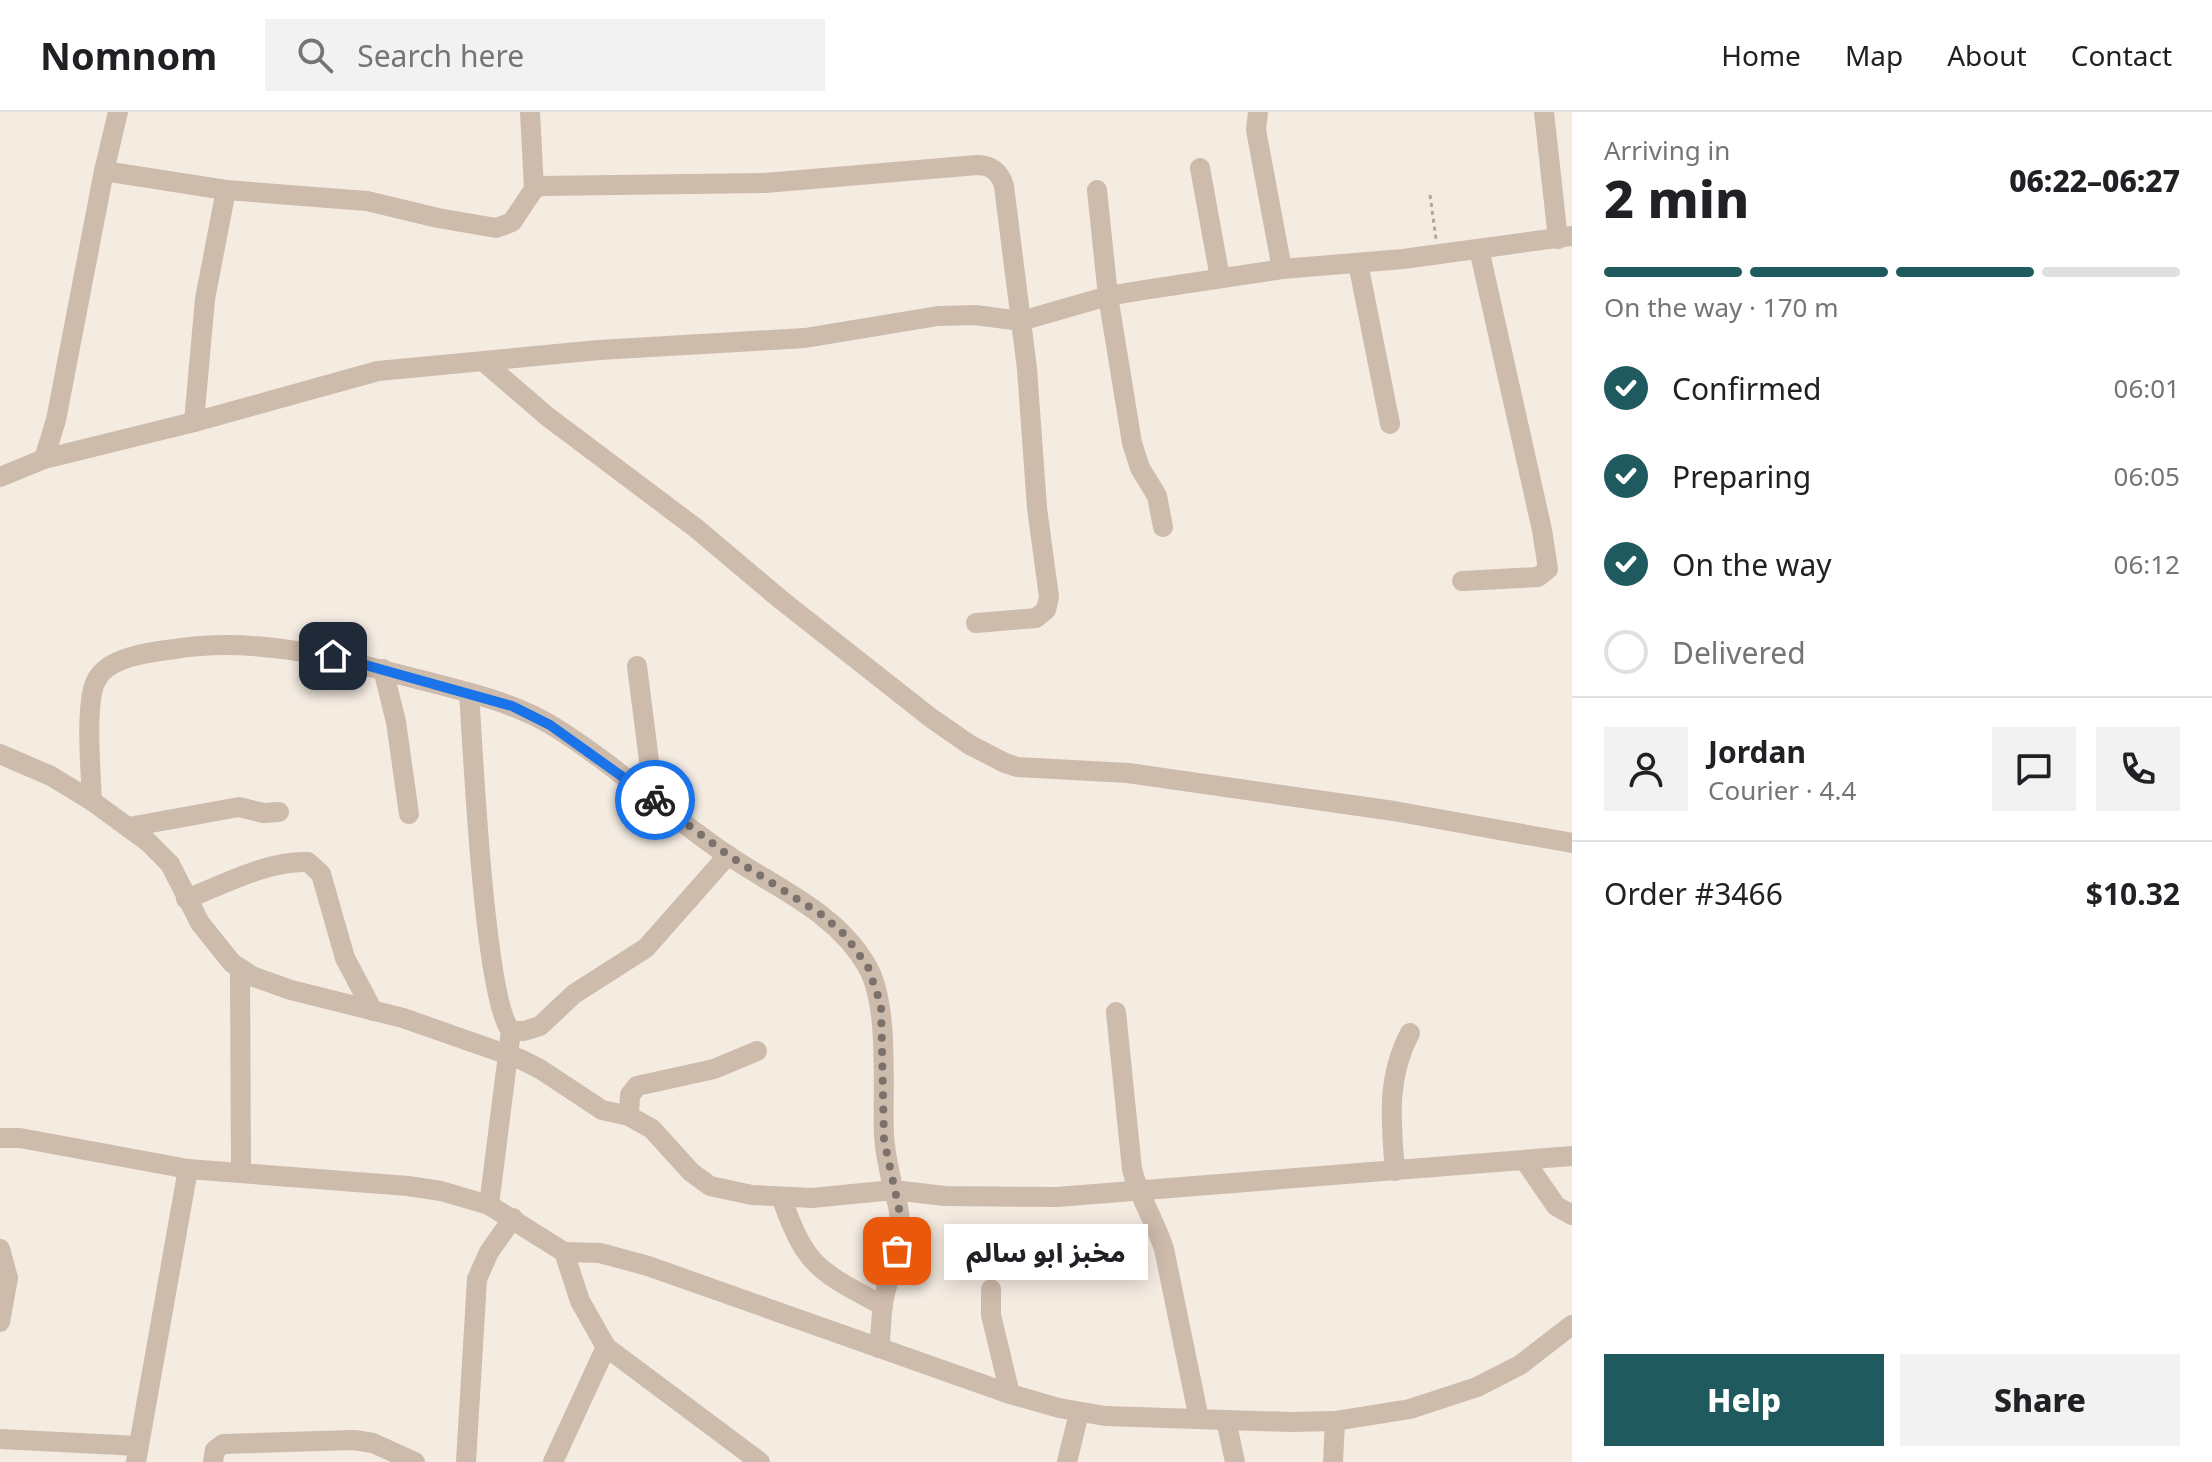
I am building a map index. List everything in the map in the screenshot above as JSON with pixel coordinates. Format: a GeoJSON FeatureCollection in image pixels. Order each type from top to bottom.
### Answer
{"type":"FeatureCollection","features":[{"type":"Feature","properties":{"kind":"street"},"geometry":{"type":"LineString","coordinates":[[44,459],[60,405],[118,112]]}},
{"type":"Feature","properties":{"kind":"street"},"geometry":{"type":"LineString","coordinates":[[530,112],[534,189]]}},
{"type":"Feature","properties":{"kind":"street"},"geometry":{"type":"LineString","coordinates":[[1258,112],[1256,130],[1282,269]]}},
{"type":"Feature","properties":{"kind":"street"},"geometry":{"type":"LineString","coordinates":[[0,477],[44,459],[194,422],[378,371],[599,350],[805,338],[938,316],[975,315],[1021,321],[1108,296],[1220,278],[1565,238],[1544,112]]}},
{"type":"Feature","properties":{"kind":"street"},"geometry":{"type":"LineString","coordinates":[[104,171],[226,190],[367,201],[496,228],[512,222],[534,189],[541,186],[765,183],[988,166],[998,172],[1004,186],[1030,395],[1038,520],[1049,597],[1046,610],[1036,618],[976,623]]}},
{"type":"Feature","properties":{"kind":"street"},"geometry":{"type":"LineString","coordinates":[[1200,168],[1220,278]]}},
{"type":"Feature","properties":{"kind":"street"},"geometry":{"type":"LineString","coordinates":[[194,422],[205,299],[226,190]]}},
{"type":"Feature","properties":{"kind":"street"},"geometry":{"type":"LineString","coordinates":[[1097,190],[1108,296],[1134,452],[1157,496],[1163,527]]}},
{"type":"Feature","properties":{"kind":"street"},"geometry":{"type":"LineString","coordinates":[[1462,581],[1538,577],[1548,569],[1479,249]]}},
{"type":"Feature","properties":{"kind":"street"},"geometry":{"type":"LineString","coordinates":[[1358,263],[1390,424]]}},
{"type":"Feature","properties":{"kind":"street"},"geometry":{"type":"LineString","coordinates":[[484,362],[548,417],[686,520],[931,718],[970,745],[1005,763],[1028,768],[1088,769],[1149,776],[1394,811],[1572,843]]}},
{"type":"Feature","properties":{"kind":"street"},"geometry":{"type":"LineString","coordinates":[[92,801],[90,741],[93,689],[102,672],[120,662],[153,652],[232,645],[311,652],[512,706],[550,725],[728,855],[822,915],[845,935],[868,967],[881,1005],[884,1140],[900,1226],[883,1306],[879,1348]]}},
{"type":"Feature","properties":{"kind":"street"},"geometry":{"type":"LineString","coordinates":[[637,666],[654,800]]}},
{"type":"Feature","properties":{"kind":"street"},"geometry":{"type":"LineString","coordinates":[[383,669],[396,722],[409,814]]}},
{"type":"Feature","properties":{"kind":"street"},"geometry":{"type":"LineString","coordinates":[[469,693],[492,957],[499,1006],[511,1031],[489,1205]]}},
{"type":"Feature","properties":{"kind":"street"},"geometry":{"type":"LineString","coordinates":[[0,754],[51,776],[92,801],[165,857],[200,923],[240,970],[291,990],[373,1011],[508,1053],[540,1069],[602,1110],[629,1116],[652,1129],[698,1180],[726,1190],[781,1197],[831,1198],[893,1190],[932,1195],[1057,1197],[1572,1156]]}},
{"type":"Feature","properties":{"kind":"street"},"geometry":{"type":"LineString","coordinates":[[129,827],[239,807],[263,813],[279,812]]}},
{"type":"Feature","properties":{"kind":"street"},"geometry":{"type":"LineString","coordinates":[[511,1031],[540,1026],[574,994],[646,948],[728,855]]}},
{"type":"Feature","properties":{"kind":"street"},"geometry":{"type":"LineString","coordinates":[[186,899],[259,871],[308,862],[321,874],[345,958],[373,1011]]}},
{"type":"Feature","properties":{"kind":"street"},"geometry":{"type":"LineString","coordinates":[[240,970],[241,1171]]}},
{"type":"Feature","properties":{"kind":"street"},"geometry":{"type":"LineString","coordinates":[[1116,1012],[1128,1143],[1139,1191],[1156,1224],[1164,1249],[1199,1419]]}},
{"type":"Feature","properties":{"kind":"street"},"geometry":{"type":"LineString","coordinates":[[1395,1171],[1391,1098],[1398,1059],[1410,1033]]}},
{"type":"Feature","properties":{"kind":"street"},"geometry":{"type":"LineString","coordinates":[[629,1116],[630,1095],[637,1086],[714,1069],[757,1051]]}},
{"type":"Feature","properties":{"kind":"street"},"geometry":{"type":"LineString","coordinates":[[0,1119],[10,1138],[188,1169],[397,1184],[441,1191],[489,1205],[564,1252],[600,1253],[648,1266],[1010,1394],[1079,1413],[1226,1420],[1335,1421],[1410,1409],[1477,1387],[1520,1365],[1572,1325]]}},
{"type":"Feature","properties":{"kind":"street"},"geometry":{"type":"LineString","coordinates":[[1525,1161],[1549,1198],[1563,1212],[1572,1215]]}},
{"type":"Feature","properties":{"kind":"street"},"geometry":{"type":"LineString","coordinates":[[0,1439],[137,1454],[188,1169]]}},
{"type":"Feature","properties":{"kind":"street"},"geometry":{"type":"LineString","coordinates":[[781,1197],[798,1239],[814,1261],[838,1280],[883,1306]]}},
{"type":"Feature","properties":{"kind":"street"},"geometry":{"type":"LineString","coordinates":[[466,1462],[477,1279],[489,1252],[513,1218]]}},
{"type":"Feature","properties":{"kind":"street"},"geometry":{"type":"LineString","coordinates":[[0,1249],[8,1278],[0,1322]]}},
{"type":"Feature","properties":{"kind":"street"},"geometry":{"type":"LineString","coordinates":[[564,1252],[580,1301],[606,1347],[760,1462]]}},
{"type":"Feature","properties":{"kind":"street"},"geometry":{"type":"LineString","coordinates":[[991,1289],[991,1315],[1010,1394]]}},
{"type":"Feature","properties":{"kind":"street"},"geometry":{"type":"LineString","coordinates":[[553,1462],[606,1347]]}},
{"type":"Feature","properties":{"kind":"street"},"geometry":{"type":"LineString","coordinates":[[1067,1462],[1079,1413]]}},
{"type":"Feature","properties":{"kind":"street"},"geometry":{"type":"LineString","coordinates":[[1226,1420],[1235,1462]]}},
{"type":"Feature","properties":{"kind":"street"},"geometry":{"type":"LineString","coordinates":[[1333,1462],[1335,1421]]}},
{"type":"Feature","properties":{"kind":"street"},"geometry":{"type":"LineString","coordinates":[[213,1462],[215,1450],[223,1444],[344,1439],[373,1443],[415,1462]]}},
{"type":"Feature","properties":{"kind":"path"},"geometry":{"type":"LineString","coordinates":[[1430,195],[1438,254]]}},
{"type":"Feature","properties":{"kind":"way so far"},"geometry":{"type":"LineString","coordinates":[[655,800],[728,855],[822,915],[845,935],[868,967],[881,1005],[884,1140],[901,1218],[897,1251]]}},
{"type":"Feature","properties":{"kind":"place","name":"مخبز ابو سالم"},"geometry":{"type":"Point","coordinates":[897,1251]}},
{"type":"Feature","properties":{"kind":"route"},"geometry":{"type":"LineString","coordinates":[[333,656],[512,706],[550,725],[655,800]]}}]}
